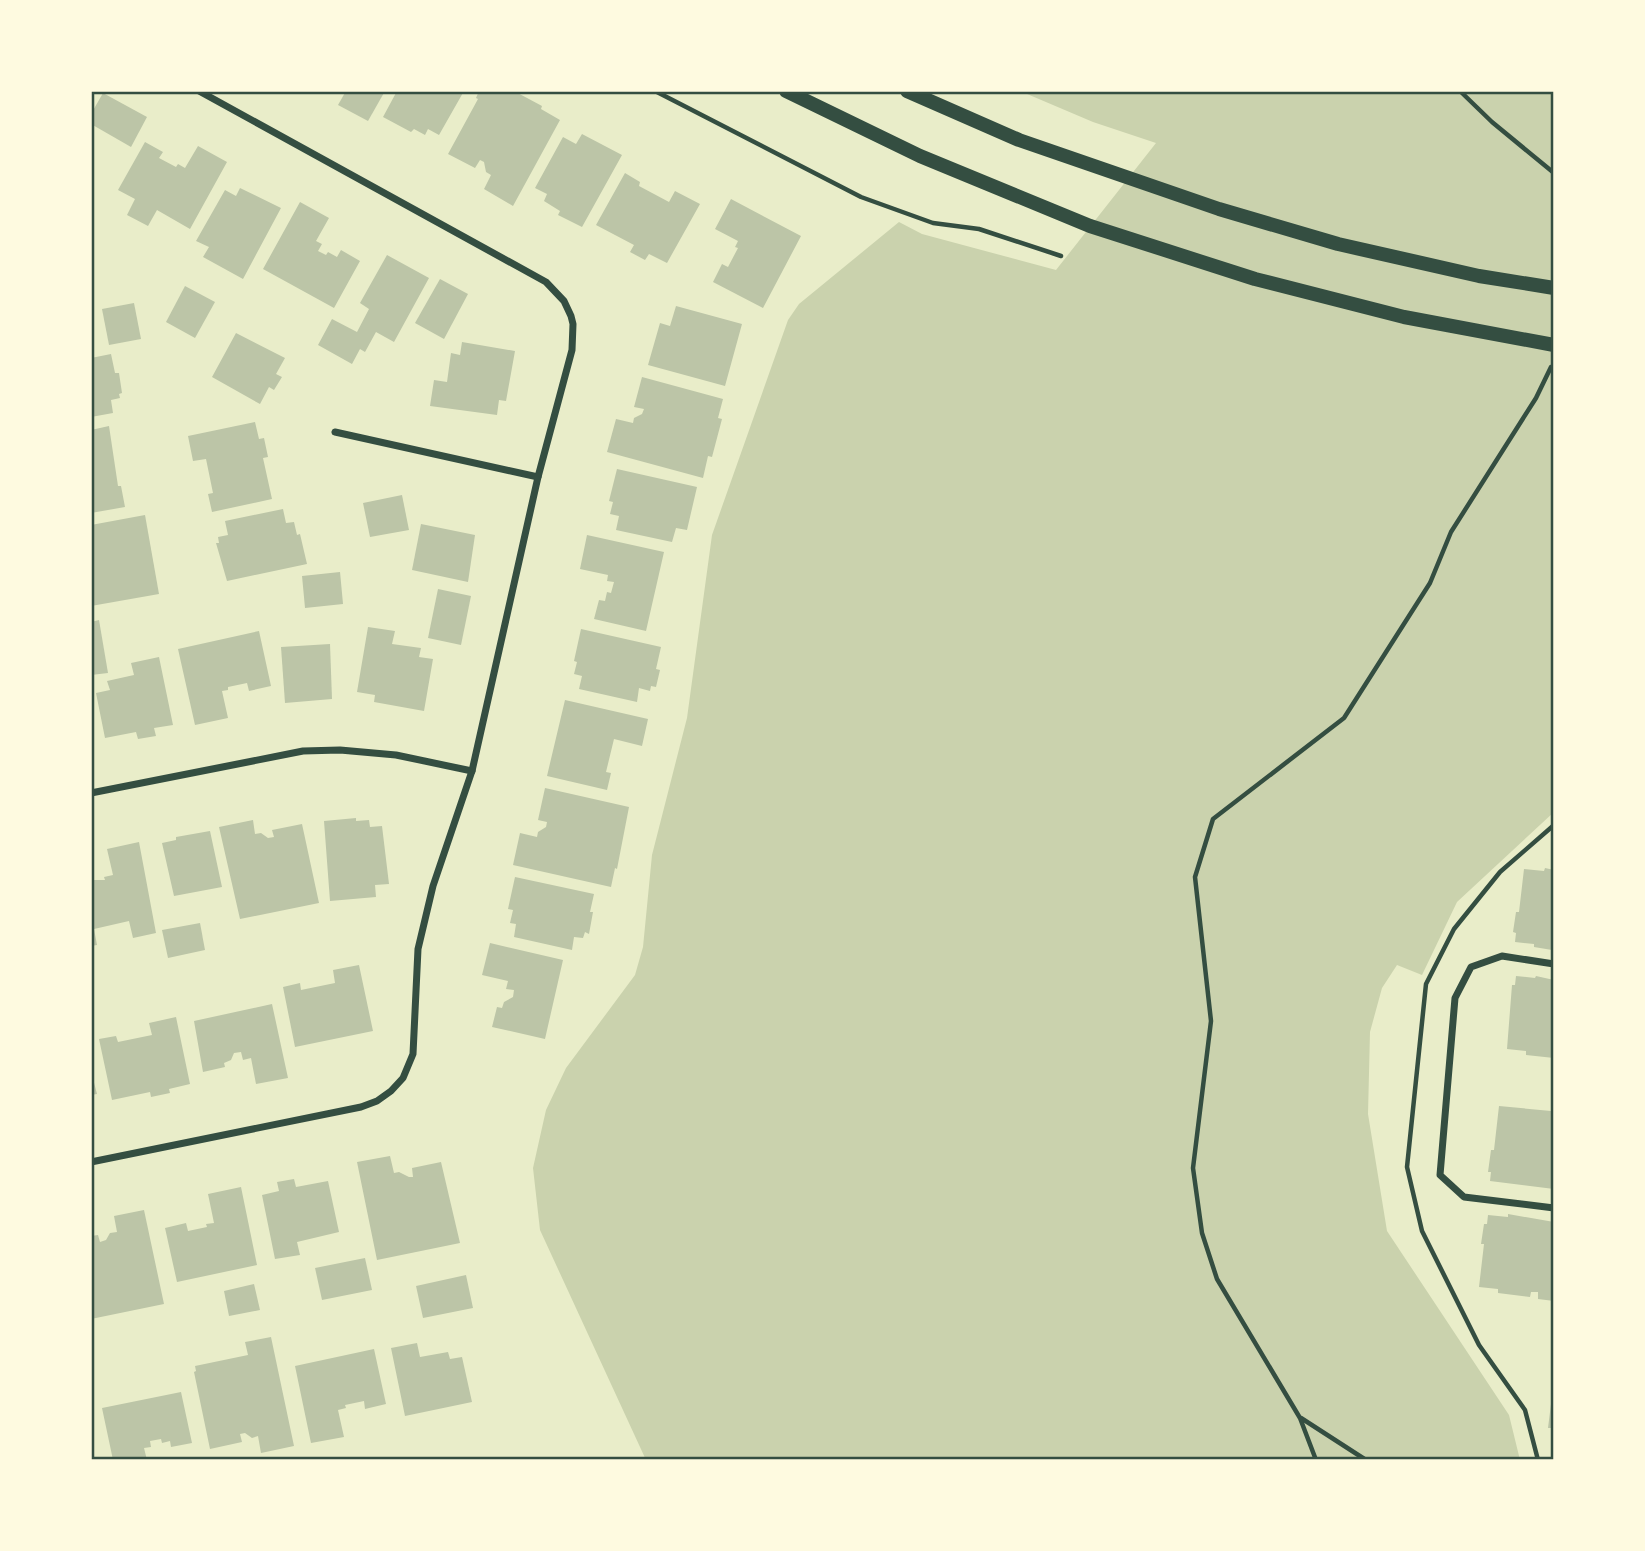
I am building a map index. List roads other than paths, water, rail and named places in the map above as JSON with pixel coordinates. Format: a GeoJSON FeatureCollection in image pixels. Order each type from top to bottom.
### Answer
{"type":"FeatureCollection","features":[{"type":"Feature","properties":{"kind":"main road"},"geometry":{"type":"LineString","coordinates":[[786,91],[919,156],[1090,226],[1269,282],[1404,317],[1554,345]]}},
{"type":"Feature","properties":{"kind":"main road"},"geometry":{"type":"LineString","coordinates":[[907,91],[1019,140],[1124,178],[1338,244],[1479,276],[1554,288]]}},
{"type":"Feature","properties":{"kind":"street"},"geometry":{"type":"LineString","coordinates":[[91,1162],[360,1107],[377,1101],[403,1078],[413,1054],[418,949],[433,886],[472,771],[538,477],[572,350],[571,316],[564,301],[546,282],[199,91]]}},
{"type":"Feature","properties":{"kind":"street"},"geometry":{"type":"LineString","coordinates":[[335,432],[538,477]]}},
{"type":"Feature","properties":{"kind":"street"},"geometry":{"type":"LineString","coordinates":[[91,793],[303,751],[340,750],[396,755],[472,771]]}},
{"type":"Feature","properties":{"kind":"street"},"geometry":{"type":"LineString","coordinates":[[1554,964],[1502,956],[1471,967],[1455,998],[1440,1175],[1464,1197],[1554,1208]]}}]}
